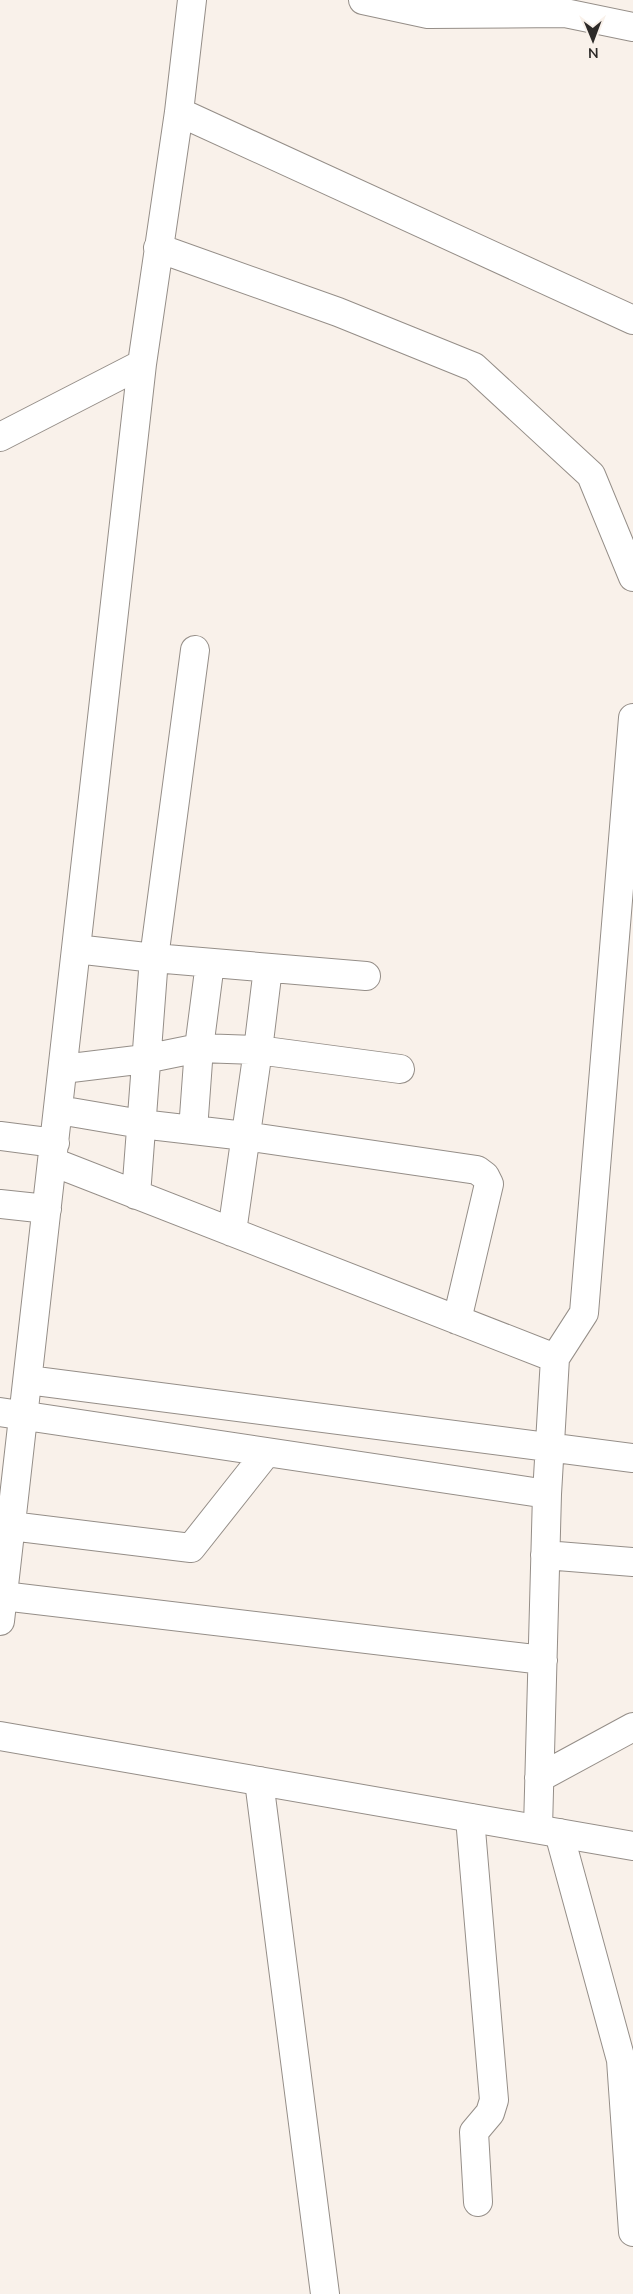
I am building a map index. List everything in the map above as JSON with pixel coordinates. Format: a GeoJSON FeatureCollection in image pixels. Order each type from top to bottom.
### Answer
{"type":"FeatureCollection","features":[{"type":"Feature","properties":{"kind":"street"},"geometry":{"type":"LineString","coordinates":[[192,0],[179,112],[142,364],[28,1380],[12,1414],[8,1485],[11,1526],[3,1562],[1,1606],[543,1660]]}},
{"type":"Feature","properties":{"kind":"street"},"geometry":{"type":"LineString","coordinates":[[363,0],[428,14],[565,12],[633,27]]}},
{"type":"Feature","properties":{"kind":"street"},"geometry":{"type":"LineString","coordinates":[[179,112],[633,320]]}},
{"type":"Feature","properties":{"kind":"street"},"geometry":{"type":"LineString","coordinates":[[158,248],[338,312],[474,367],[590,475],[633,577]]}},
{"type":"Feature","properties":{"kind":"street"},"geometry":{"type":"LineString","coordinates":[[0,436],[142,364]]}},
{"type":"Feature","properties":{"kind":"street"},"geometry":{"type":"LineString","coordinates":[[136,1195],[154,958],[195,650]]}},
{"type":"Feature","properties":{"kind":"street"},"geometry":{"type":"LineString","coordinates":[[633,718],[625,903],[584,1313],[555,1358],[547,1494],[539,1778],[548,1830],[621,2060],[633,2232]]}},
{"type":"Feature","properties":{"kind":"street"},"geometry":{"type":"LineString","coordinates":[[76,949],[154,958],[366,976]]}},
{"type":"Feature","properties":{"kind":"street"},"geometry":{"type":"LineString","coordinates":[[194,1130],[199,1048],[210,963]]}},
{"type":"Feature","properties":{"kind":"street"},"geometry":{"type":"LineString","coordinates":[[232,1232],[268,968]]}},
{"type":"Feature","properties":{"kind":"street"},"geometry":{"type":"LineString","coordinates":[[63,1069],[145,1059],[199,1048],[258,1050],[400,1069]]}},
{"type":"Feature","properties":{"kind":"street"},"geometry":{"type":"LineString","coordinates":[[59,1110],[141,1124],[245,1136],[477,1170],[485,1176],[488,1184],[457,1320]]}},
{"type":"Feature","properties":{"kind":"street"},"geometry":{"type":"LineString","coordinates":[[0,1136],[54,1153],[136,1195],[555,1358]]}},
{"type":"Feature","properties":{"kind":"street"},"geometry":{"type":"LineString","coordinates":[[0,1204],[47,1209]]}},
{"type":"Feature","properties":{"kind":"street"},"geometry":{"type":"LineString","coordinates":[[28,1380],[633,1458]]}},
{"type":"Feature","properties":{"kind":"street"},"geometry":{"type":"LineString","coordinates":[[12,1414],[547,1494]]}},
{"type":"Feature","properties":{"kind":"street"},"geometry":{"type":"LineString","coordinates":[[11,1526],[191,1548],[266,1452]]}},
{"type":"Feature","properties":{"kind":"street"},"geometry":{"type":"LineString","coordinates":[[545,1555],[633,1562]]}},
{"type":"Feature","properties":{"kind":"street"},"geometry":{"type":"LineString","coordinates":[[539,1778],[633,1726]]}},
{"type":"Feature","properties":{"kind":"street"},"geometry":{"type":"LineString","coordinates":[[0,1736],[633,1846]]}},
{"type":"Feature","properties":{"kind":"street"},"geometry":{"type":"LineString","coordinates":[[259,1782],[324,2294]]}},
{"type":"Feature","properties":{"kind":"street"},"geometry":{"type":"LineString","coordinates":[[470,1818],[494,2100],[490,2113],[474,2132],[478,2202]]}}]}
